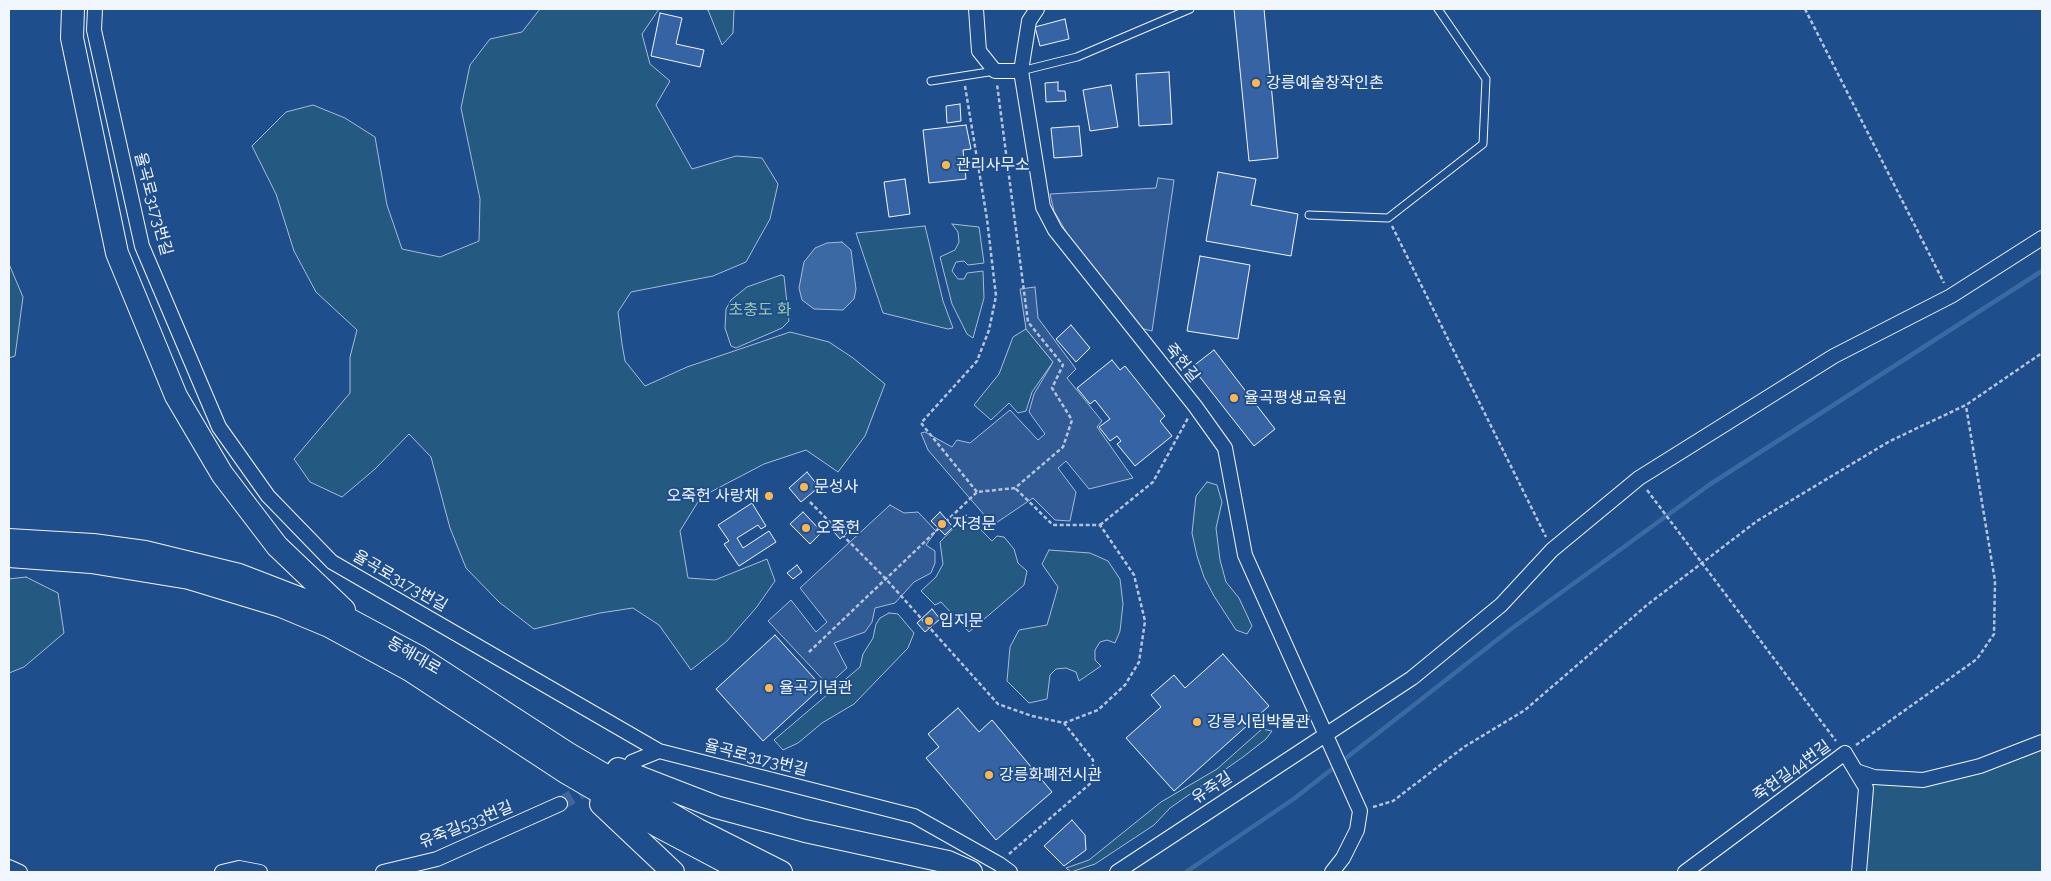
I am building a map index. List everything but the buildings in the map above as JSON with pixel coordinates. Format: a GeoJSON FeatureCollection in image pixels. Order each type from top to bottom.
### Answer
{"type":"FeatureCollection","features":[{"type":"Feature","properties":{"kind":"main road"},"geometry":{"type":"LineString","coordinates":[[73,9],[72,38],[117,253],[176,396],[222,474],[277,546],[361,626]]}},
{"type":"Feature","properties":{"kind":"main road","name":"동해대로"},"geometry":{"type":"LineString","coordinates":[[9,540],[93,545],[145,552],[193,562],[239,575],[335,612],[420,657],[550,742],[698,830],[781,872]]}},
{"type":"Feature","properties":{"kind":"main road","name":"동해대로"},"geometry":{"type":"LineString","coordinates":[[9,556],[91,562],[139,568],[189,578],[281,606],[328,626],[410,670],[566,773],[658,826],[745,872]]}},
{"type":"Feature","properties":{"kind":"main road"},"geometry":{"type":"LineString","coordinates":[[550,742],[716,807],[805,831],[948,862],[971,872]]}},
{"type":"Feature","properties":{"kind":"main road"},"geometry":{"type":"LineString","coordinates":[[566,773],[673,872]]}},
{"type":"Feature","properties":{"kind":"street","name":"율곡로3173번길"},"geometry":{"type":"LineString","coordinates":[[95,9],[94,30],[142,246],[219,427],[268,496],[332,562],[659,751],[914,816],[1004,868]]}},
{"type":"Feature","properties":{"kind":"street"},"geometry":{"type":"LineString","coordinates":[[976,9],[979,51],[995,71],[1021,71]]}},
{"type":"Feature","properties":{"kind":"street","name":"죽헌길"},"geometry":{"type":"LineString","coordinates":[[1037,9],[1029,21],[1021,71],[1043,206],[1055,230],[1225,448],[1245,555],[1327,733],[1360,811]]}},
{"type":"Feature","properties":{"kind":"street","name":"유죽길"},"geometry":{"type":"LineString","coordinates":[[1117,872],[1412,678],[1501,605],[1552,550],[1639,478],[1834,356],[1951,296],[2042,238]]}},
{"type":"Feature","properties":{"kind":"street"},"geometry":{"type":"LineString","coordinates":[[1856,771],[1874,777],[1923,780],[1980,766],[2042,742]]}},
{"type":"Feature","properties":{"kind":"street"},"geometry":{"type":"LineString","coordinates":[[632,762],[659,751]]}},
{"type":"Feature","properties":{"kind":"street","name":"죽헌길44번길"},"geometry":{"type":"LineString","coordinates":[[1684,872],[1845,753],[1866,788],[1859,872]]}},
{"type":"Feature","properties":{"kind":"street","name":"유죽길533번길"},"geometry":{"type":"LineString","coordinates":[[383,872],[437,859],[560,804]]}},
{"type":"Feature","properties":{"kind":"street"},"geometry":{"type":"LineString","coordinates":[[1332,872],[1343,858],[1358,830],[1360,811]]}},
{"type":"Feature","properties":{"kind":"street"},"geometry":{"type":"LineString","coordinates":[[9,867],[20,872]]}},
{"type":"Feature","properties":{"kind":"street"},"geometry":{"type":"LineString","coordinates":[[222,872],[239,868],[260,872]]}},
{"type":"Feature","properties":{"kind":"lane"},"geometry":{"type":"LineString","coordinates":[[1021,71],[1077,56],[1190,9]]}},
{"type":"Feature","properties":{"kind":"lane"},"geometry":{"type":"LineString","coordinates":[[1309,215],[1388,218],[1483,144],[1486,78],[1438,9]]}},
{"type":"Feature","properties":{"kind":"lane"},"geometry":{"type":"LineString","coordinates":[[931,81],[995,71]]}},
{"type":"Feature","properties":{"kind":"path"},"geometry":{"type":"LineString","coordinates":[[1805,9],[1951,296]]}},
{"type":"Feature","properties":{"kind":"path"},"geometry":{"type":"LineString","coordinates":[[809,652],[884,578],[977,492],[1015,488],[1063,448],[1072,420],[1052,388],[1063,365],[1028,322],[995,71]]}},
{"type":"Feature","properties":{"kind":"path"},"geometry":{"type":"LineString","coordinates":[[963,76],[987,219],[996,296],[989,330],[977,361],[921,423],[977,492]]}},
{"type":"Feature","properties":{"kind":"path"},"geometry":{"type":"LineString","coordinates":[[1388,218],[1552,550]]}},
{"type":"Feature","properties":{"kind":"path"},"geometry":{"type":"LineString","coordinates":[[1360,811],[1393,801],[1464,747],[1525,710],[1646,605],[1758,521],[1890,441],[1966,405],[2042,353]]}},
{"type":"Feature","properties":{"kind":"path"},"geometry":{"type":"LineString","coordinates":[[1639,478],[1845,753],[1977,659],[1994,634],[1995,581],[1966,405]]}},
{"type":"Feature","properties":{"kind":"path"},"geometry":{"type":"LineString","coordinates":[[1015,488],[1053,525],[1100,525],[1153,482],[1194,406]]}},
{"type":"Feature","properties":{"kind":"path"},"geometry":{"type":"LineString","coordinates":[[810,502],[884,578],[998,704],[1032,716],[1064,722],[1098,710],[1125,685],[1139,662],[1145,620],[1134,575],[1100,525]]}},
{"type":"Feature","properties":{"kind":"path"},"geometry":{"type":"LineString","coordinates":[[1004,868],[1092,782],[1093,760],[1064,722]]}},
{"type":"Feature","properties":{"kind":"green space"},"geometry":{"type":"Polygon","coordinates":[[[540,9],[659,9],[642,34],[650,64],[670,81],[656,105],[692,169],[736,156],[762,158],[778,184],[770,219],[746,262],[713,276],[631,292],[618,312],[622,344],[625,361],[645,386],[687,367],[790,332],[829,342],[853,358],[885,384],[865,436],[838,472],[806,450],[764,464],[701,497],[680,531],[688,578],[715,580],[767,559],[775,581],[756,608],[727,641],[691,670],[659,625],[633,608],[600,613],[534,629],[499,602],[466,568],[450,528],[431,457],[409,434],[375,469],[342,497],[310,482],[294,459],[350,393],[350,357],[357,330],[316,292],[294,251],[276,194],[252,146],[286,112],[313,105],[345,118],[375,137],[387,205],[402,249],[440,257],[479,241],[480,199],[461,108],[470,65],[490,39],[522,32],[540,9]]]}},
{"type":"Feature","properties":{"kind":"green space"},"geometry":{"type":"Polygon","coordinates":[[[704,9],[734,9],[733,33],[722,45],[708,10],[704,9]]]}},
{"type":"Feature","properties":{"kind":"green space"},"geometry":{"type":"Polygon","coordinates":[[[952,224],[979,227],[984,263],[968,265],[964,261],[956,262],[952,271],[958,279],[964,279],[967,273],[983,271],[984,298],[973,338],[967,334],[952,304],[940,257],[955,250],[959,242],[958,232],[952,224]]]}},
{"type":"Feature","properties":{"kind":"green space"},"geometry":{"type":"Polygon","coordinates":[[[925,226],[943,301],[953,328],[948,329],[883,313],[856,233],[925,226]]]}},
{"type":"Feature","properties":{"kind":"green space"},"geometry":{"type":"Polygon","coordinates":[[[9,264],[23,297],[15,356],[9,358],[9,264]]]}},
{"type":"Feature","properties":{"kind":"green space","name":"초충도 화"},"geometry":{"type":"Polygon","coordinates":[[[781,275],[784,276],[789,321],[782,328],[736,348],[731,346],[725,328],[726,309],[731,300],[747,287],[781,275]]]}},
{"type":"Feature","properties":{"kind":"green space"},"geometry":{"type":"Polygon","coordinates":[[[1026,329],[1053,362],[1032,392],[1026,411],[1018,413],[1009,403],[991,420],[974,405],[999,374],[1013,337],[1026,329]]]}},
{"type":"Feature","properties":{"kind":"green space"},"geometry":{"type":"Polygon","coordinates":[[[1207,482],[1217,485],[1222,502],[1216,528],[1220,560],[1226,582],[1239,598],[1252,626],[1247,634],[1236,630],[1214,596],[1204,577],[1197,556],[1192,533],[1196,496],[1207,482]]]}},
{"type":"Feature","properties":{"kind":"green space"},"geometry":{"type":"Polygon","coordinates":[[[966,515],[992,541],[997,536],[1004,537],[1014,549],[1018,563],[1027,571],[1024,585],[969,632],[941,602],[935,605],[921,591],[936,577],[943,564],[940,542],[966,515]]]}},
{"type":"Feature","properties":{"kind":"green space"},"geometry":{"type":"Polygon","coordinates":[[[1049,550],[1090,553],[1108,561],[1120,579],[1123,604],[1120,631],[1115,643],[1107,640],[1100,642],[1095,650],[1095,660],[1101,666],[1079,681],[1076,672],[1066,668],[1056,669],[1050,675],[1047,699],[1029,703],[1007,681],[1010,647],[1019,630],[1047,625],[1058,587],[1042,564],[1049,550]]]}},
{"type":"Feature","properties":{"kind":"green space"},"geometry":{"type":"Polygon","coordinates":[[[26,577],[58,593],[64,633],[24,667],[9,673],[9,579],[26,577]]]}},
{"type":"Feature","properties":{"kind":"green space"},"geometry":{"type":"Polygon","coordinates":[[[889,613],[898,614],[914,633],[908,648],[854,704],[822,723],[798,743],[783,750],[774,740],[860,667],[863,654],[873,638],[876,624],[880,618],[889,613]]]}},
{"type":"Feature","properties":{"kind":"green space"},"geometry":{"type":"Polygon","coordinates":[[[1262,729],[1272,731],[1266,739],[1243,757],[1170,808],[1154,825],[1095,864],[1071,872],[1066,868],[1089,860],[1161,802],[1217,769],[1262,729]]]}},
{"type":"Feature","properties":{"kind":"green space"},"geometry":{"type":"Polygon","coordinates":[[[2042,747],[2042,872],[1864,872],[1871,784],[1879,780],[1923,783],[2042,747]]]}},
{"type":"Feature","properties":{"kind":"shaded area"},"geometry":{"type":"Polygon","coordinates":[[[1158,178],[1174,180],[1152,331],[1136,327],[1072,242],[1054,211],[1050,194],[1156,188],[1158,178]]]}},
{"type":"Feature","properties":{"kind":"shaded area"},"geometry":{"type":"Polygon","coordinates":[[[842,242],[851,250],[856,289],[854,299],[843,310],[814,309],[802,300],[799,288],[804,262],[815,248],[827,243],[842,242]]]}},
{"type":"Feature","properties":{"kind":"shaded area"},"geometry":{"type":"Polygon","coordinates":[[[1035,287],[1038,318],[1076,369],[1067,378],[1102,421],[1097,427],[1133,478],[1089,489],[1066,461],[1058,468],[1076,492],[1070,521],[1055,520],[1033,498],[993,525],[928,450],[921,433],[925,432],[952,447],[957,440],[970,443],[1010,410],[1038,440],[1045,434],[1029,412],[1034,394],[1053,362],[1026,329],[1020,289],[1035,287]]]}},
{"type":"Feature","properties":{"kind":"shaded area"},"geometry":{"type":"Polygon","coordinates":[[[890,505],[904,513],[918,512],[936,531],[926,545],[935,551],[935,563],[931,573],[914,582],[895,603],[875,608],[872,622],[865,632],[834,643],[847,668],[828,685],[768,621],[791,600],[816,632],[827,622],[800,588],[890,505]]]}},
{"type":"Feature","properties":{"kind":"waterway"},"geometry":{"type":"LineString","coordinates":[[1186,872],[1295,798],[1511,629],[1709,485],[2042,271]]}},
{"type":"Feature","properties":{"kind":"tunnel"},"geometry":{"type":"LineString","coordinates":[[560,804],[594,784]]}},
{"type":"Feature","properties":{"kind":"place","name":"강릉예술창작인촌"},"geometry":{"type":"Point","coordinates":[1256,83]}},
{"type":"Feature","properties":{"kind":"place","name":"관리사무소"},"geometry":{"type":"Point","coordinates":[946,165]}},
{"type":"Feature","properties":{"kind":"place","name":"율곡평생교육원"},"geometry":{"type":"Point","coordinates":[1234,398]}},
{"type":"Feature","properties":{"kind":"place","name":"문성사"},"geometry":{"type":"Point","coordinates":[804,487]}},
{"type":"Feature","properties":{"kind":"place","name":"오죽헌 사랑채"},"geometry":{"type":"Point","coordinates":[769,496]}},
{"type":"Feature","properties":{"kind":"place","name":"자경문"},"geometry":{"type":"Point","coordinates":[942,524]}},
{"type":"Feature","properties":{"kind":"place","name":"오죽헌"},"geometry":{"type":"Point","coordinates":[806,528]}},
{"type":"Feature","properties":{"kind":"place","name":"입지문"},"geometry":{"type":"Point","coordinates":[929,621]}},
{"type":"Feature","properties":{"kind":"place","name":"율곡기념관"},"geometry":{"type":"Point","coordinates":[769,688]}},
{"type":"Feature","properties":{"kind":"place","name":"강릉시립박물관"},"geometry":{"type":"Point","coordinates":[1197,722]}},
{"type":"Feature","properties":{"kind":"place","name":"강릉화폐전시관"},"geometry":{"type":"Point","coordinates":[989,775]}}]}
